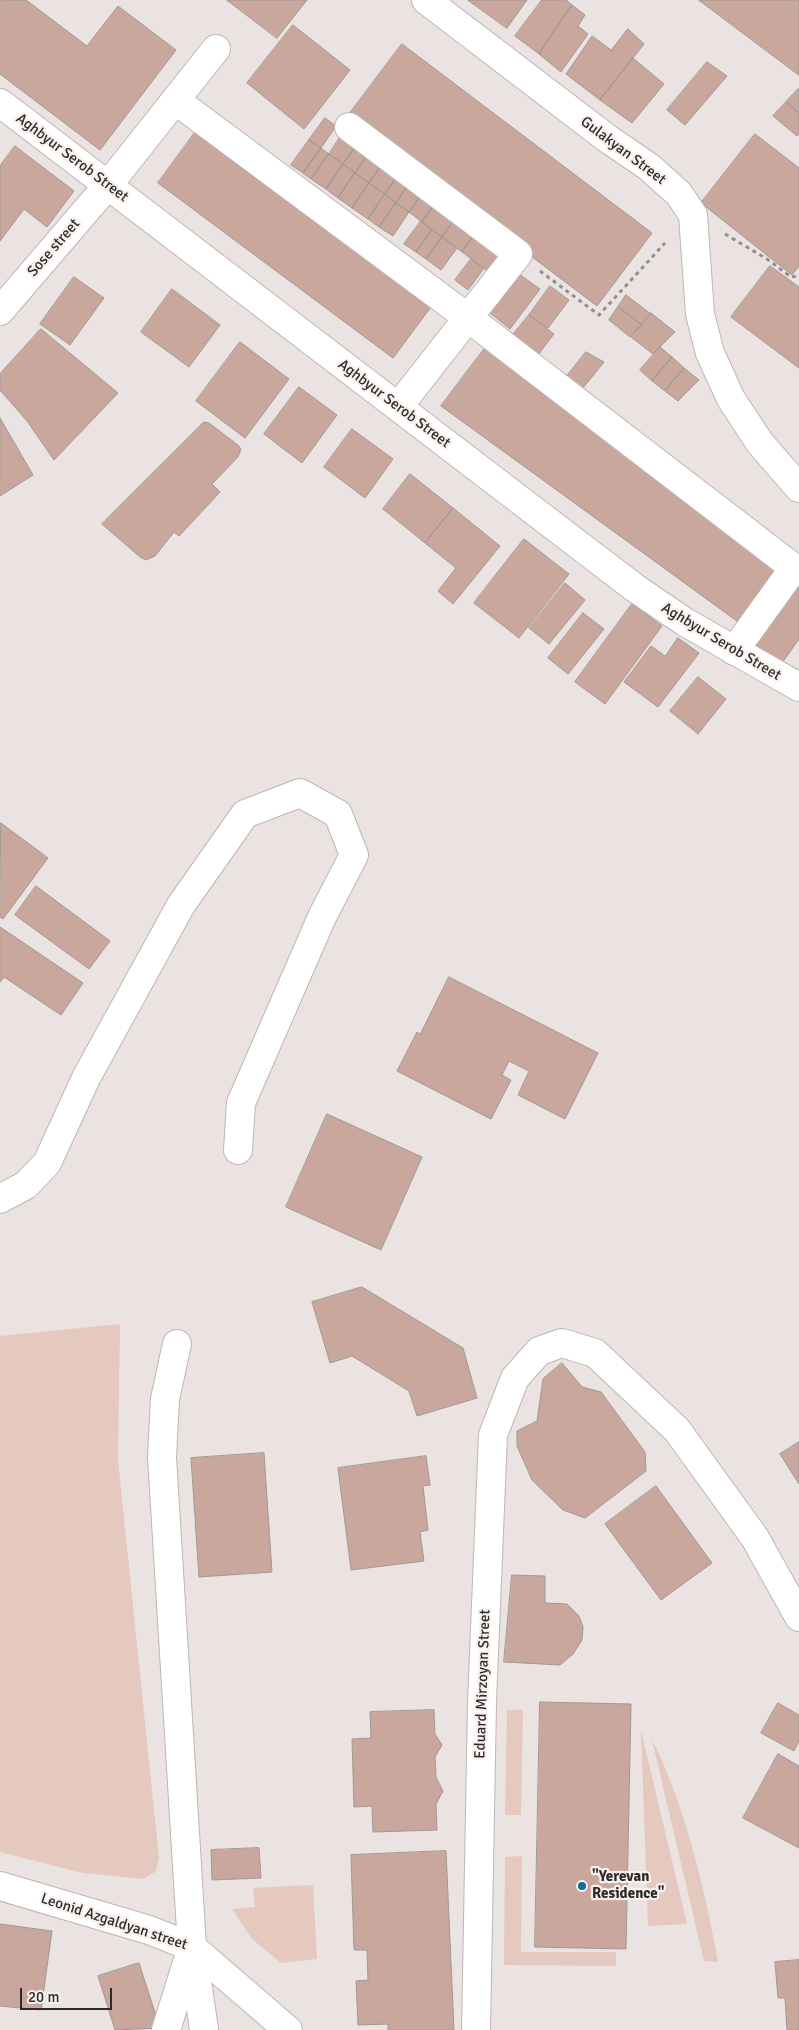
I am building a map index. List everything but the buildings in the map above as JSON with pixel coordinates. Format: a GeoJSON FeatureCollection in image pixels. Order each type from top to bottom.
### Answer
{"type":"FeatureCollection","features":[{"type":"Feature","properties":{"kind":"street","name":"Gulakyan Street"},"geometry":{"type":"LineString","coordinates":[[426,0],[608,139],[649,167],[678,194],[693,215]]}},
{"type":"Feature","properties":{"kind":"street","name":"Sose street"},"geometry":{"type":"LineString","coordinates":[[0,311],[108,185],[216,49]]}},
{"type":"Feature","properties":{"kind":"street"},"geometry":{"type":"LineString","coordinates":[[174,100],[467,318],[794,568],[734,651]]}},
{"type":"Feature","properties":{"kind":"street","name":"Aghbyur Serob Street"},"geometry":{"type":"LineString","coordinates":[[0,103],[636,588],[685,622],[799,687]]}},
{"type":"Feature","properties":{"kind":"street"},"geometry":{"type":"LineString","coordinates":[[349,127],[518,254],[398,407]]}},
{"type":"Feature","properties":{"kind":"street"},"geometry":{"type":"LineString","coordinates":[[693,215],[700,314],[710,353],[731,398],[760,443],[799,488]]}},
{"type":"Feature","properties":{"kind":"street"},"geometry":{"type":"LineString","coordinates":[[0,1199],[26,1185],[47,1163],[86,1078],[181,905],[245,814],[300,793],[338,814],[354,855],[322,917],[241,1103],[238,1150]]}},
{"type":"Feature","properties":{"kind":"street","name":"Eduard Mirzoyan Street"},"geometry":{"type":"LineString","coordinates":[[476,2030],[482,1702],[493,1435],[515,1378],[539,1352],[562,1343],[595,1353],[676,1430],[755,1538],[799,1617]]}},
{"type":"Feature","properties":{"kind":"street"},"geometry":{"type":"LineString","coordinates":[[178,1344],[165,1399],[162,1457],[192,1946],[204,2030]]}},
{"type":"Feature","properties":{"kind":"street","name":"Leonid Azgaldyan street"},"geometry":{"type":"LineString","coordinates":[[0,1886],[149,1930],[192,1946],[288,2030]]}},
{"type":"Feature","properties":{"kind":"street"},"geometry":{"type":"LineString","coordinates":[[166,2030],[192,1946]]}},
{"type":"Feature","properties":{"kind":"path"},"geometry":{"type":"LineString","coordinates":[[518,254],[599,315],[646,262],[693,215],[767,260],[791,277],[799,276]]}},
{"type":"Feature","properties":{"kind":"shaded area"},"geometry":{"type":"Polygon","coordinates":[[[120,1324],[118,1460],[159,1858],[156,1871],[144,1879],[83,1873],[0,1852],[0,1336],[120,1324]]]}},
{"type":"Feature","properties":{"kind":"shaded area"},"geometry":{"type":"Polygon","coordinates":[[[507,1710],[523,1710],[521,1815],[505,1815],[507,1710]]]}},
{"type":"Feature","properties":{"kind":"shaded area"},"geometry":{"type":"Polygon","coordinates":[[[641,1730],[687,1924],[648,1926],[641,1730]]]}},
{"type":"Feature","properties":{"kind":"shaded area"},"geometry":{"type":"Polygon","coordinates":[[[652,1740],[677,1799],[696,1860],[718,1962],[704,1961],[652,1740]]]}},
{"type":"Feature","properties":{"kind":"shaded area"},"geometry":{"type":"Polygon","coordinates":[[[522,1856],[521,1952],[616,1952],[616,1966],[504,1965],[505,1857],[522,1856]]]}},
{"type":"Feature","properties":{"kind":"shaded area"},"geometry":{"type":"Polygon","coordinates":[[[313,1885],[317,1959],[281,1963],[252,1939],[232,1909],[255,1907],[253,1888],[313,1885]]]}},
{"type":"Feature","properties":{"kind":"place","name":"\"Yerevan Residence\""},"geometry":{"type":"Point","coordinates":[582,1886]}}]}
